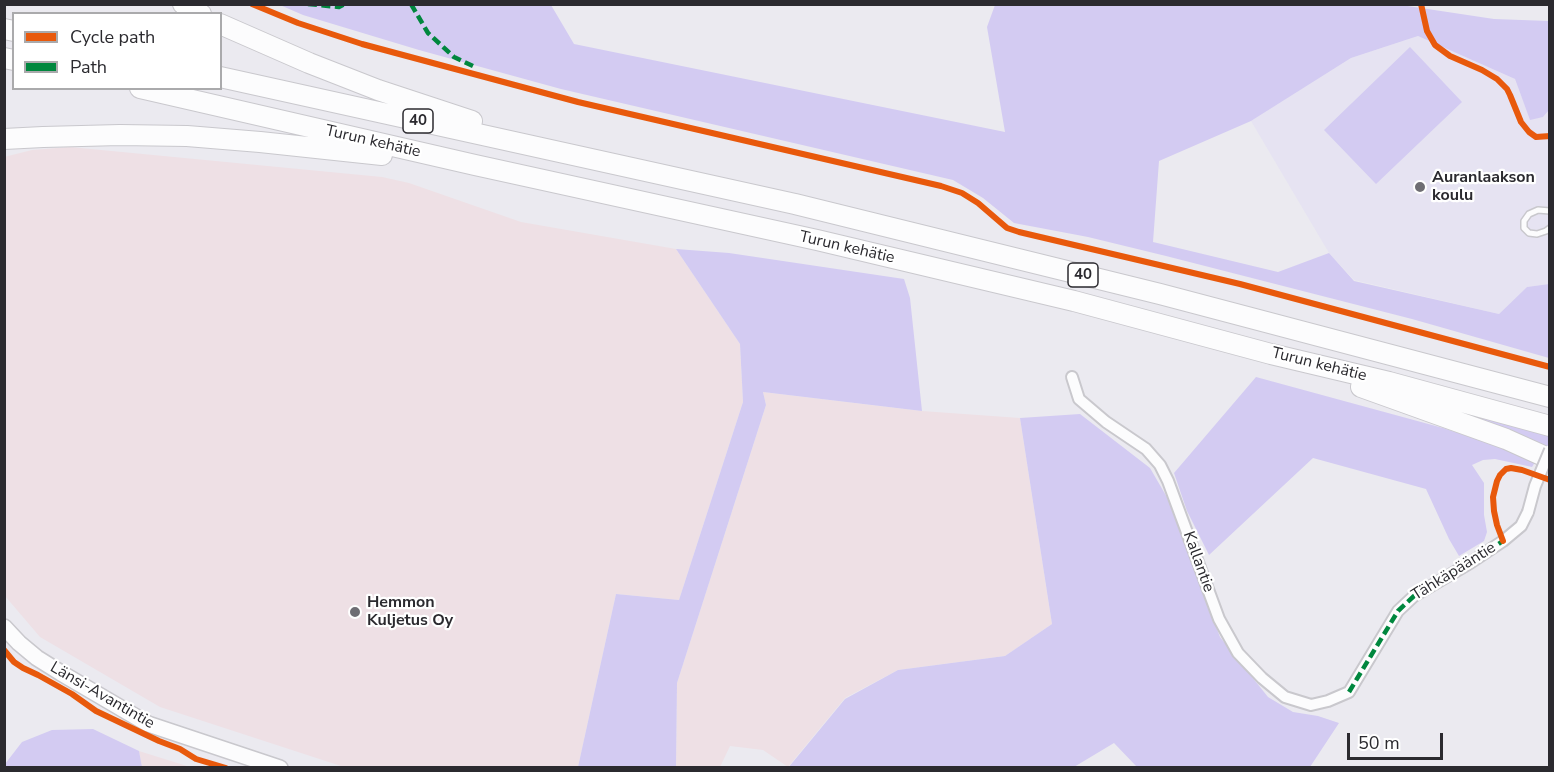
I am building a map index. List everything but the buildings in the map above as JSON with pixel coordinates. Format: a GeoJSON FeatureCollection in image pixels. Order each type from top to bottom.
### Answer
{"type":"FeatureCollection","features":[{"type":"Feature","properties":{"kind":"highway"},"geometry":{"type":"LineString","coordinates":[[183,4],[197,12]]}},
{"type":"Feature","properties":{"kind":"highway"},"geometry":{"type":"LineString","coordinates":[[222,25],[378,90],[615,165]]}},
{"type":"Feature","properties":{"kind":"highway","name":"Turun kehätie"},"geometry":{"type":"LineString","coordinates":[[222,77],[795,204],[1160,294],[1550,397]]}},
{"type":"Feature","properties":{"kind":"highway","name":"Turun kehätie"},"geometry":{"type":"LineString","coordinates":[[149,90],[817,240],[1074,301],[1550,426]]}},
{"type":"Feature","properties":{"kind":"highway"},"geometry":{"type":"LineString","coordinates":[[4,140],[109,135],[187,136],[475,165]]}},
{"type":"Feature","properties":{"kind":"highway"},"geometry":{"type":"LineString","coordinates":[[1271,354],[1506,440],[1550,459]]}},
{"type":"Feature","properties":{"kind":"street","name":"Kallantie"},"geometry":{"type":"LineString","coordinates":[[1072,377],[1079,399],[1106,422],[1146,449],[1160,465],[1219,620],[1238,653],[1262,678],[1285,697],[1311,705],[1349,692]]}},
{"type":"Feature","properties":{"kind":"street","name":"Tähkäpääntie"},"geometry":{"type":"LineString","coordinates":[[1349,692],[1398,611],[1414,596],[1470,563],[1521,526],[1550,450]]}},
{"type":"Feature","properties":{"kind":"street","name":"Länsi-Avantintie"},"geometry":{"type":"LineString","coordinates":[[4,627],[37,658],[148,724],[280,768]]}},
{"type":"Feature","properties":{"kind":"lane"},"geometry":{"type":"LineString","coordinates":[[1550,210],[1538,210],[1529,214],[1524,221],[1524,228],[1529,233],[1537,234],[1550,228]]}},
{"type":"Feature","properties":{"kind":"shaded area"},"geometry":{"type":"Polygon","coordinates":[[[280,5],[551,5],[574,44],[1005,132],[987,27],[995,5],[1401,5],[1494,19],[1549,21],[1549,110],[1543,117],[1530,120],[1515,79],[1418,36],[1351,58],[1251,121],[1159,161],[1153,242],[1278,272],[1329,253],[1354,281],[1499,314],[1527,287],[1549,284],[1549,358],[1412,319],[1166,256],[1088,237],[1014,223],[983,198],[953,180],[561,89],[419,50],[303,15],[280,5]]]}},
{"type":"Feature","properties":{"kind":"shaded area","name":"Auranlaakson koulu"},"geometry":{"type":"Polygon","coordinates":[[[1418,36],[1515,79],[1530,119],[1543,117],[1549,110],[1549,284],[1527,287],[1499,314],[1354,280],[1329,253],[1251,121],[1351,58],[1418,36]]]}},
{"type":"Feature","properties":{"kind":"shaded area"},"geometry":{"type":"Polygon","coordinates":[[[1410,47],[1462,102],[1376,184],[1324,130],[1410,47]]]}},
{"type":"Feature","properties":{"kind":"shaded area"},"geometry":{"type":"Polygon","coordinates":[[[70,147],[382,177],[409,183],[521,222],[676,249],[740,344],[743,402],[679,600],[616,594],[578,767],[344,767],[160,707],[40,637],[5,596],[4,157],[32,150],[70,147]]]}},
{"type":"Feature","properties":{"kind":"shaded area"},"geometry":{"type":"Polygon","coordinates":[[[676,249],[729,253],[904,279],[910,298],[922,411],[763,392],[766,405],[677,683],[676,767],[578,767],[616,594],[679,600],[743,402],[740,344],[676,249]]]}},
{"type":"Feature","properties":{"kind":"shaded area"},"geometry":{"type":"Polygon","coordinates":[[[1256,377],[1443,428],[1537,459],[1532,467],[1495,459],[1483,460],[1472,465],[1484,483],[1484,515],[1487,532],[1484,541],[1459,556],[1426,489],[1313,458],[1209,555],[1187,511],[1174,473],[1256,377]]]}},
{"type":"Feature","properties":{"kind":"shaded area"},"geometry":{"type":"Polygon","coordinates":[[[763,392],[922,411],[1020,418],[1052,624],[1005,656],[898,670],[845,698],[788,767],[763,750],[730,746],[720,767],[676,768],[677,683],[766,405],[763,392]]]}},
{"type":"Feature","properties":{"kind":"shaded area"},"geometry":{"type":"Polygon","coordinates":[[[1446,407],[1549,434],[1549,451],[1444,410],[1446,407]]]}},
{"type":"Feature","properties":{"kind":"shaded area"},"geometry":{"type":"Polygon","coordinates":[[[1080,414],[1150,468],[1168,499],[1220,637],[1268,697],[1293,712],[1318,716],[1339,723],[1310,767],[1137,767],[1114,743],[1074,767],[788,768],[845,699],[898,670],[1005,656],[1052,624],[1020,418],[1080,414]]]}},
{"type":"Feature","properties":{"kind":"shaded area"},"geometry":{"type":"Polygon","coordinates":[[[93,729],[139,751],[142,767],[5,767],[22,742],[52,730],[93,729]]]}},
{"type":"Feature","properties":{"kind":"shaded area"},"geometry":{"type":"Polygon","coordinates":[[[139,751],[190,767],[142,767],[139,751]]]}},
{"type":"Feature","properties":{"kind":"marked path"},"geometry":{"type":"LineString","coordinates":[[308,4],[339,7],[345,4]]}},
{"type":"Feature","properties":{"kind":"marked path"},"geometry":{"type":"LineString","coordinates":[[411,4],[428,33],[454,57],[475,67]]}},
{"type":"Feature","properties":{"kind":"marked path"},"geometry":{"type":"LineString","coordinates":[[1349,692],[1398,611],[1414,596],[1503,541]]}},
{"type":"Feature","properties":{"kind":"cycle path"},"geometry":{"type":"LineString","coordinates":[[252,4],[298,23],[362,44],[578,102],[941,186],[962,193],[978,203],[1007,228],[1019,232],[1240,284],[1550,367]]}},
{"type":"Feature","properties":{"kind":"cycle path"},"geometry":{"type":"LineString","coordinates":[[1421,4],[1427,31],[1435,45],[1450,56],[1497,79],[1507,89],[1521,122],[1529,132],[1536,137],[1550,136]]}},
{"type":"Feature","properties":{"kind":"cycle path"},"geometry":{"type":"LineString","coordinates":[[1503,541],[1497,525],[1493,497],[1500,475],[1506,469],[1511,468],[1550,480]]}},
{"type":"Feature","properties":{"kind":"cycle path"},"geometry":{"type":"LineString","coordinates":[[4,650],[14,662],[23,668],[72,694],[96,711],[180,749],[196,759],[226,768]]}},
{"type":"Feature","properties":{"kind":"place","name":"Auranlaakson koulu"},"geometry":{"type":"Point","coordinates":[1420,187]}},
{"type":"Feature","properties":{"kind":"place","name":"Hemmon Kuljetus Oy"},"geometry":{"type":"Point","coordinates":[355,612]}}]}
